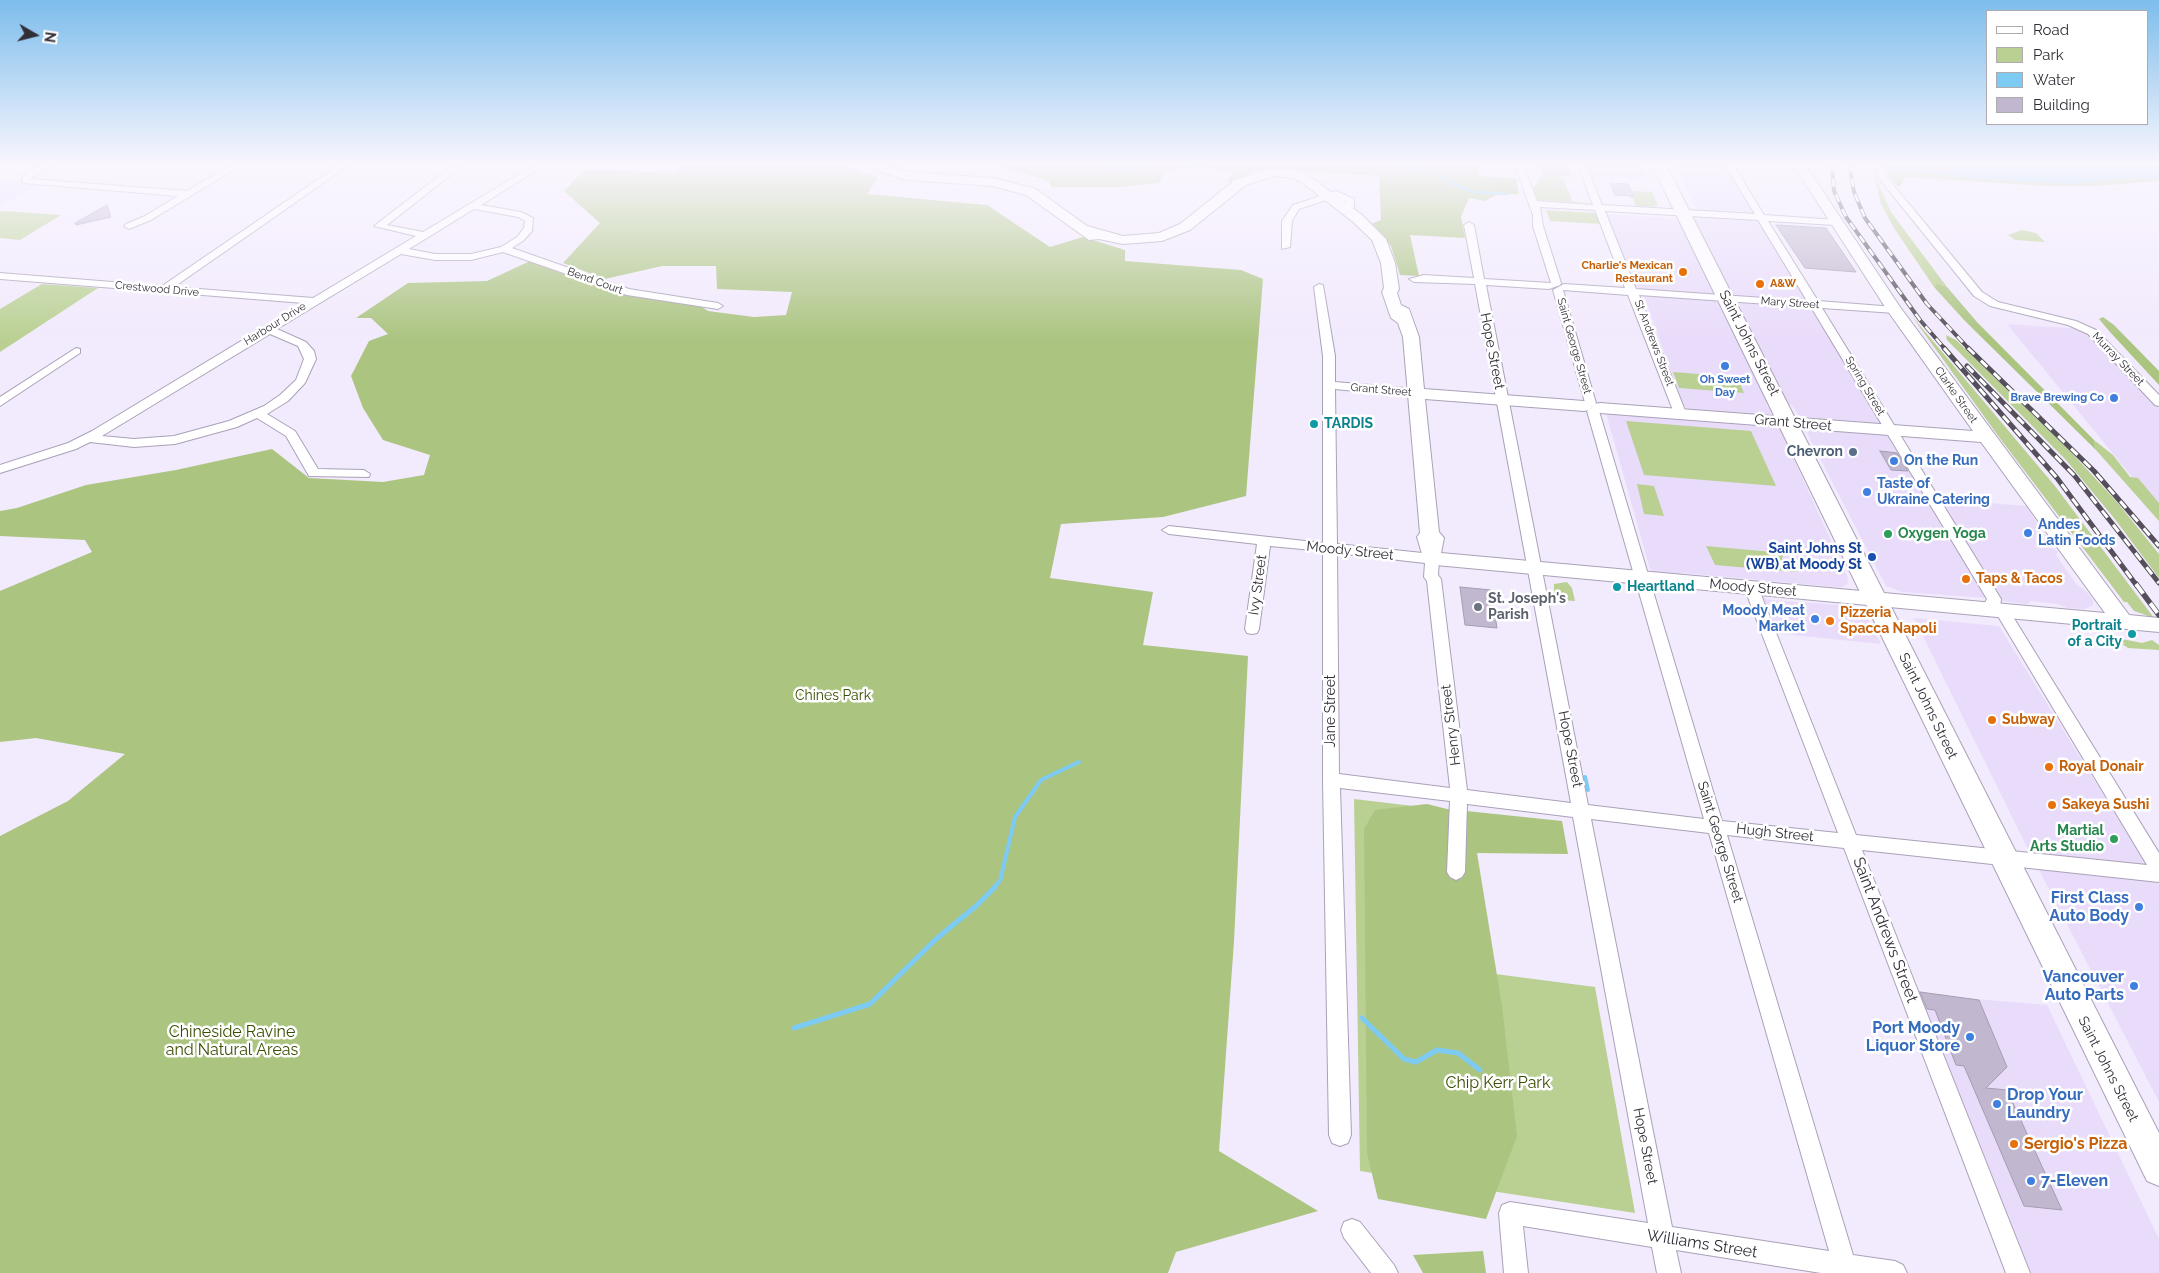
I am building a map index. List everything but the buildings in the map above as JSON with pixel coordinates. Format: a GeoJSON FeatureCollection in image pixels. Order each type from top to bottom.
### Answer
{"type":"FeatureCollection","features":[{"type":"Feature","properties":{"kind":"main road","name":"Saint Johns Street"},"geometry":{"type":"LineString","coordinates":[[1687,222],[1789,423],[2002,857],[2159,1169]]}},
{"type":"Feature","properties":{"kind":"street"},"geometry":{"type":"LineString","coordinates":[[129,226],[138,222]]}},
{"type":"Feature","properties":{"kind":"street"},"geometry":{"type":"LineString","coordinates":[[164,289],[261,222]]}},
{"type":"Feature","properties":{"kind":"street"},"geometry":{"type":"LineString","coordinates":[[384,222],[379,226],[423,235]]}},
{"type":"Feature","properties":{"kind":"street","name":"Harbour Drive"},"geometry":{"type":"LineString","coordinates":[[0,469],[72,446],[90,438],[444,222]]}},
{"type":"Feature","properties":{"kind":"street"},"geometry":{"type":"LineString","coordinates":[[397,250],[434,258],[471,257],[504,249],[527,233],[530,222]]}},
{"type":"Feature","properties":{"kind":"street"},"geometry":{"type":"LineString","coordinates":[[1074,222],[1088,234],[1103,240],[1136,244],[1154,242],[1175,236],[1184,231],[1185,227],[1191,222]]}},
{"type":"Feature","properties":{"kind":"street"},"geometry":{"type":"LineString","coordinates":[[1285,247],[1288,222]]}},
{"type":"Feature","properties":{"kind":"street"},"geometry":{"type":"LineString","coordinates":[[1355,222],[1379,243]]}},
{"type":"Feature","properties":{"kind":"street"},"geometry":{"type":"LineString","coordinates":[[1361,222],[1379,239],[1379,243]]}},
{"type":"Feature","properties":{"kind":"street","name":"Saint George Street"},"geometry":{"type":"LineString","coordinates":[[1537,222],[1846,1269]]}},
{"type":"Feature","properties":{"kind":"street","name":"St Andrews Street"},"geometry":{"type":"LineString","coordinates":[[1605,222],[1634,292],[1680,413]]}},
{"type":"Feature","properties":{"kind":"street","name":"Spring Street"},"geometry":{"type":"LineString","coordinates":[[1766,222],[1994,599],[1995,610]]}},
{"type":"Feature","properties":{"kind":"street","name":"Clarke Street"},"geometry":{"type":"LineString","coordinates":[[1835,222],[1986,438],[2123,622]]}},
{"type":"Feature","properties":{"kind":"street","name":"Murray Street"},"geometry":{"type":"LineString","coordinates":[[1919,222],[1972,288],[1992,302],[2014,310],[2072,323],[2092,332],[2159,402]]}},
{"type":"Feature","properties":{"kind":"street","name":"Hope Street"},"geometry":{"type":"LineString","coordinates":[[1469,224],[1501,400],[1582,811],[1669,1273]]}},
{"type":"Feature","properties":{"kind":"street","name":"Henry Street"},"geometry":{"type":"LineString","coordinates":[[1379,243],[1388,263],[1392,289],[1388,292],[1400,318],[1408,326],[1459,796],[1456,872]]}},
{"type":"Feature","properties":{"kind":"street","name":"Bend Court"},"geometry":{"type":"LineString","coordinates":[[504,249],[626,292],[718,306]]}},
{"type":"Feature","properties":{"kind":"street","name":"Crestwood Drive"},"geometry":{"type":"LineString","coordinates":[[0,276],[313,301]]}},
{"type":"Feature","properties":{"kind":"street","name":"Mary Street"},"geometry":{"type":"LineString","coordinates":[[1414,279],[1557,286],[1895,310]]}},
{"type":"Feature","properties":{"kind":"street","name":"Jane Street"},"geometry":{"type":"LineString","coordinates":[[1319,287],[1329,356],[1331,780],[1340,1136]]}},
{"type":"Feature","properties":{"kind":"street"},"geometry":{"type":"LineString","coordinates":[[90,438],[134,443],[163,441],[215,430],[258,414],[291,392],[304,377],[310,363],[308,351],[302,344],[268,329]]}},
{"type":"Feature","properties":{"kind":"street"},"geometry":{"type":"LineString","coordinates":[[0,402],[76,351]]}},
{"type":"Feature","properties":{"kind":"street","name":"Grant Street"},"geometry":{"type":"LineString","coordinates":[[1328,385],[1986,438]]}},
{"type":"Feature","properties":{"kind":"street"},"geometry":{"type":"LineString","coordinates":[[258,414],[291,434],[314,473],[364,474]]}},
{"type":"Feature","properties":{"kind":"street","name":"Moody Street"},"geometry":{"type":"LineString","coordinates":[[1169,530],[1330,549],[2156,624]]}},
{"type":"Feature","properties":{"kind":"street","name":"Ivy Street"},"geometry":{"type":"LineString","coordinates":[[1252,629],[1264,542]]}},
{"type":"Feature","properties":{"kind":"street","name":"Saint Andrews Street"},"geometry":{"type":"LineString","coordinates":[[1751,587],[2018,1273]]}},
{"type":"Feature","properties":{"kind":"street"},"geometry":{"type":"LineString","coordinates":[[1995,610],[2159,869]]}},
{"type":"Feature","properties":{"kind":"street","name":"Hugh Street"},"geometry":{"type":"LineString","coordinates":[[1331,780],[1851,842],[2159,874]]}},
{"type":"Feature","properties":{"kind":"street","name":"Williams Street"},"geometry":{"type":"LineString","coordinates":[[1516,1273],[1510,1213],[1846,1269],[1895,1273]]}},
{"type":"Feature","properties":{"kind":"street"},"geometry":{"type":"LineString","coordinates":[[1352,1230],[1386,1273]]}},
{"type":"Feature","properties":{"kind":"shaded area"},"geometry":{"type":"Polygon","coordinates":[[[1605,222],[1765,222],[1886,425],[1811,420],[1798,415],[1792,405],[1765,403],[1772,412],[1769,416],[1688,409],[1683,405],[1641,288],[1631,286],[1605,222]]]}},
{"type":"Feature","properties":{"kind":"shaded area"},"geometry":{"type":"Polygon","coordinates":[[[2007,324],[2085,329],[2159,408],[2159,510],[2007,324]]]}},
{"type":"Feature","properties":{"kind":"shaded area"},"geometry":{"type":"Polygon","coordinates":[[[1606,413],[1774,426],[1780,429],[1848,578],[1847,584],[1842,587],[1835,587],[1684,573],[1673,575],[1658,573],[1650,569],[1606,413]]]}},
{"type":"Feature","properties":{"kind":"shaded area"},"geometry":{"type":"Polygon","coordinates":[[[1812,428],[1882,434],[1889,437],[1987,598],[1902,592],[1886,586],[1807,433],[1812,428]]]}},
{"type":"Feature","properties":{"kind":"shaded area"},"geometry":{"type":"Polygon","coordinates":[[[1938,499],[2026,506],[2049,546],[2058,551],[2056,555],[2077,585],[2085,590],[2093,600],[2093,605],[2085,609],[2067,608],[2058,604],[2031,601],[2027,604],[2001,601],[1938,499]]]}},
{"type":"Feature","properties":{"kind":"shaded area"},"geometry":{"type":"Polygon","coordinates":[[[1759,595],[1770,600],[1853,606],[1865,614],[1881,644],[1774,633],[1759,595]]]}},
{"type":"Feature","properties":{"kind":"shaded area"},"geometry":{"type":"Polygon","coordinates":[[[1914,618],[1999,626],[2159,885],[2159,1102],[2022,837],[1914,618]]]}},
{"type":"Feature","properties":{"kind":"shaded area"},"geometry":{"type":"Polygon","coordinates":[[[1916,994],[2047,1005],[2159,1239],[2159,1273],[2019,1273],[1916,994]]]}},
{"type":"Feature","properties":{"kind":"green space"},"geometry":{"type":"Polygon","coordinates":[[[0,222],[49,222],[20,240],[0,238],[0,222]]]}},
{"type":"Feature","properties":{"kind":"green space"},"geometry":{"type":"Polygon","coordinates":[[[1013,222],[1050,247],[1083,237],[1125,250],[1125,261],[1241,270],[1263,279],[1246,496],[1163,517],[1061,524],[1050,578],[1153,592],[1143,645],[1248,656],[1234,941],[1219,1151],[1318,1211],[1176,1252],[1168,1273],[0,1273],[0,836],[68,801],[125,754],[36,738],[0,742],[0,591],[92,552],[85,540],[0,536],[0,511],[17,508],[86,485],[176,470],[272,449],[309,478],[383,482],[424,475],[430,455],[383,440],[363,408],[351,376],[369,341],[388,334],[371,318],[356,318],[408,283],[487,281],[530,261],[621,292],[697,304],[708,311],[754,317],[786,315],[792,292],[717,289],[716,266],[662,266],[605,279],[563,263],[600,223],[1013,222]]]}},
{"type":"Feature","properties":{"kind":"green space"},"geometry":{"type":"Polygon","coordinates":[[[1375,222],[1462,222],[1465,238],[1410,235],[1419,276],[1400,275],[1391,246],[1371,224],[1375,222]]]}},
{"type":"Feature","properties":{"kind":"green space"},"geometry":{"type":"Polygon","coordinates":[[[1574,222],[1600,222],[1601,224],[1574,222]]]}},
{"type":"Feature","properties":{"kind":"green space"},"geometry":{"type":"Polygon","coordinates":[[[1891,222],[1899,222],[1947,287],[1936,283],[1934,287],[1891,222]]]}},
{"type":"Feature","properties":{"kind":"green space"},"geometry":{"type":"Polygon","coordinates":[[[2022,230],[2036,233],[2045,242],[2015,240],[2008,235],[2022,230]]]}},
{"type":"Feature","properties":{"kind":"green space"},"geometry":{"type":"Polygon","coordinates":[[[1936,283],[1947,287],[1977,322],[2094,440],[2096,450],[1965,321],[1934,287],[1936,283]]]}},
{"type":"Feature","properties":{"kind":"green space"},"geometry":{"type":"Polygon","coordinates":[[[42,284],[98,288],[0,352],[0,309],[42,284]]]}},
{"type":"Feature","properties":{"kind":"green space"},"geometry":{"type":"Polygon","coordinates":[[[1911,315],[2055,486],[2154,618],[2134,611],[2127,602],[2124,602],[1999,437],[1911,315]]]}},
{"type":"Feature","properties":{"kind":"green space"},"geometry":{"type":"Polygon","coordinates":[[[2103,317],[2114,325],[2159,371],[2159,385],[2099,319],[2103,317]]]}},
{"type":"Feature","properties":{"kind":"green space"},"geometry":{"type":"Polygon","coordinates":[[[1946,335],[1956,340],[2070,451],[2116,501],[2159,554],[2159,578],[2114,518],[2066,460],[1947,340],[1946,335]]]}},
{"type":"Feature","properties":{"kind":"green space"},"geometry":{"type":"Polygon","coordinates":[[[1673,372],[1737,377],[1744,393],[1679,388],[1673,372]]]}},
{"type":"Feature","properties":{"kind":"green space"},"geometry":{"type":"Polygon","coordinates":[[[1626,421],[1751,431],[1776,486],[1644,475],[1626,421]]]}},
{"type":"Feature","properties":{"kind":"green space"},"geometry":{"type":"Polygon","coordinates":[[[2094,440],[2113,455],[2130,477],[2138,478],[2159,503],[2159,521],[2096,450],[2094,440]]]}},
{"type":"Feature","properties":{"kind":"green space"},"geometry":{"type":"Polygon","coordinates":[[[1637,484],[1654,486],[1664,516],[1644,514],[1637,484]]]}},
{"type":"Feature","properties":{"kind":"green space"},"geometry":{"type":"Polygon","coordinates":[[[1706,546],[1784,553],[1782,558],[1784,563],[1796,572],[1715,565],[1706,546]]]}},
{"type":"Feature","properties":{"kind":"green space"},"geometry":{"type":"Polygon","coordinates":[[[1567,582],[1572,588],[1575,601],[1560,600],[1554,596],[1554,584],[1567,582]]]}},
{"type":"Feature","properties":{"kind":"green space"},"geometry":{"type":"Polygon","coordinates":[[[2122,639],[2142,643],[2152,640],[2159,645],[2159,650],[2128,648],[2120,641],[2122,639]]]}},
{"type":"Feature","properties":{"kind":"green space","name":"Chip Kerr Park"},"geometry":{"type":"Polygon","coordinates":[[[1354,799],[1464,812],[1480,972],[1595,987],[1635,1213],[1360,1171],[1354,799]]]}},
{"type":"Feature","properties":{"kind":"green space","name":"Chip Kerr Park"},"geometry":{"type":"Polygon","coordinates":[[[1427,804],[1447,809],[1562,821],[1568,854],[1477,853],[1502,1006],[1517,1136],[1486,1219],[1378,1199],[1367,1153],[1364,829],[1375,810],[1427,804]]]}},
{"type":"Feature","properties":{"kind":"green space"},"geometry":{"type":"Polygon","coordinates":[[[1483,1251],[1486,1273],[1423,1273],[1413,1255],[1483,1251]]]}},
{"type":"Feature","properties":{"kind":"waterway"},"geometry":{"type":"LineString","coordinates":[[993,888],[1000,881],[1015,817],[1041,780],[1079,762]]}},
{"type":"Feature","properties":{"kind":"waterway"},"geometry":{"type":"LineString","coordinates":[[1585,777],[1588,790]]}},
{"type":"Feature","properties":{"kind":"waterway"},"geometry":{"type":"LineString","coordinates":[[794,1028],[870,1004],[936,939],[976,906],[995,887]]}},
{"type":"Feature","properties":{"kind":"waterway"},"geometry":{"type":"LineString","coordinates":[[1362,1018],[1404,1059],[1416,1062],[1437,1050],[1458,1053],[1480,1070]]}},
{"type":"Feature","properties":{"kind":"railway"},"geometry":{"type":"LineString","coordinates":[[1850,222],[1920,320],[1945,349]]}},
{"type":"Feature","properties":{"kind":"railway"},"geometry":{"type":"LineString","coordinates":[[1868,222],[1927,304],[1969,349]]}},
{"type":"Feature","properties":{"kind":"railway"},"geometry":{"type":"LineString","coordinates":[[1944,348],[2057,478],[2137,586]]}},
{"type":"Feature","properties":{"kind":"railway"},"geometry":{"type":"LineString","coordinates":[[1969,349],[2094,471],[2159,546]]}},
{"type":"Feature","properties":{"kind":"railway"},"geometry":{"type":"LineString","coordinates":[[1967,366],[2074,475],[2159,583]]}},
{"type":"Feature","properties":{"kind":"railway"},"geometry":{"type":"LineString","coordinates":[[2136,584],[2159,615]]}},
{"type":"Feature","properties":{"kind":"place","name":"Charlie's Mexican Restaurant"},"geometry":{"type":"Point","coordinates":[1683,272]}},
{"type":"Feature","properties":{"kind":"place","name":"A&W"},"geometry":{"type":"Point","coordinates":[1760,284]}},
{"type":"Feature","properties":{"kind":"place","name":"Oh Sweet Day"},"geometry":{"type":"Point","coordinates":[1725,366]}},
{"type":"Feature","properties":{"kind":"place","name":"Brave Brewing Co"},"geometry":{"type":"Point","coordinates":[2114,398]}},
{"type":"Feature","properties":{"kind":"place","name":"TARDIS"},"geometry":{"type":"Point","coordinates":[1314,424]}},
{"type":"Feature","properties":{"kind":"place","name":"Chevron"},"geometry":{"type":"Point","coordinates":[1853,452]}},
{"type":"Feature","properties":{"kind":"place","name":"On the Run"},"geometry":{"type":"Point","coordinates":[1894,461]}},
{"type":"Feature","properties":{"kind":"place","name":"Taste of Ukraine Catering"},"geometry":{"type":"Point","coordinates":[1867,492]}},
{"type":"Feature","properties":{"kind":"place","name":"Andes Latin Foods"},"geometry":{"type":"Point","coordinates":[2028,533]}},
{"type":"Feature","properties":{"kind":"place","name":"Oxygen Yoga"},"geometry":{"type":"Point","coordinates":[1888,534]}},
{"type":"Feature","properties":{"kind":"place","name":"Saint Johns St (WB) at Moody St"},"geometry":{"type":"Point","coordinates":[1872,557]}},
{"type":"Feature","properties":{"kind":"place","name":"Taps & Tacos"},"geometry":{"type":"Point","coordinates":[1966,579]}},
{"type":"Feature","properties":{"kind":"place","name":"Heartland"},"geometry":{"type":"Point","coordinates":[1617,587]}},
{"type":"Feature","properties":{"kind":"place","name":"St. Joseph's Parish"},"geometry":{"type":"Point","coordinates":[1478,607]}},
{"type":"Feature","properties":{"kind":"place","name":"Moody Meat Market"},"geometry":{"type":"Point","coordinates":[1815,619]}},
{"type":"Feature","properties":{"kind":"place","name":"Pizzeria Spacca Napoli"},"geometry":{"type":"Point","coordinates":[1830,621]}},
{"type":"Feature","properties":{"kind":"place","name":"Portrait of a City"},"geometry":{"type":"Point","coordinates":[2132,634]}},
{"type":"Feature","properties":{"kind":"place","name":"Subway"},"geometry":{"type":"Point","coordinates":[1992,720]}},
{"type":"Feature","properties":{"kind":"place","name":"Royal Donair"},"geometry":{"type":"Point","coordinates":[2049,767]}},
{"type":"Feature","properties":{"kind":"place","name":"Sakeya Sushi"},"geometry":{"type":"Point","coordinates":[2052,805]}},
{"type":"Feature","properties":{"kind":"place","name":"Martial Arts Studio"},"geometry":{"type":"Point","coordinates":[2114,839]}},
{"type":"Feature","properties":{"kind":"place","name":"First Class Auto Body"},"geometry":{"type":"Point","coordinates":[2139,907]}},
{"type":"Feature","properties":{"kind":"place","name":"Vancouver Auto Parts"},"geometry":{"type":"Point","coordinates":[2134,986]}},
{"type":"Feature","properties":{"kind":"place","name":"Port Moody Liquor Store"},"geometry":{"type":"Point","coordinates":[1970,1037]}},
{"type":"Feature","properties":{"kind":"place","name":"Drop Your Laundry"},"geometry":{"type":"Point","coordinates":[1997,1104]}},
{"type":"Feature","properties":{"kind":"place","name":"Sergio's Pizza"},"geometry":{"type":"Point","coordinates":[2014,1144]}},
{"type":"Feature","properties":{"kind":"place","name":"7-Eleven"},"geometry":{"type":"Point","coordinates":[2031,1181]}},
{"type":"Feature","properties":{"kind":"park label","name":"Chines Park"},"geometry":{"type":"Point","coordinates":[833,696]}},
{"type":"Feature","properties":{"kind":"park label","name":"Chineside Ravine and Natural Areas"},"geometry":{"type":"Point","coordinates":[232,1041]}}]}
